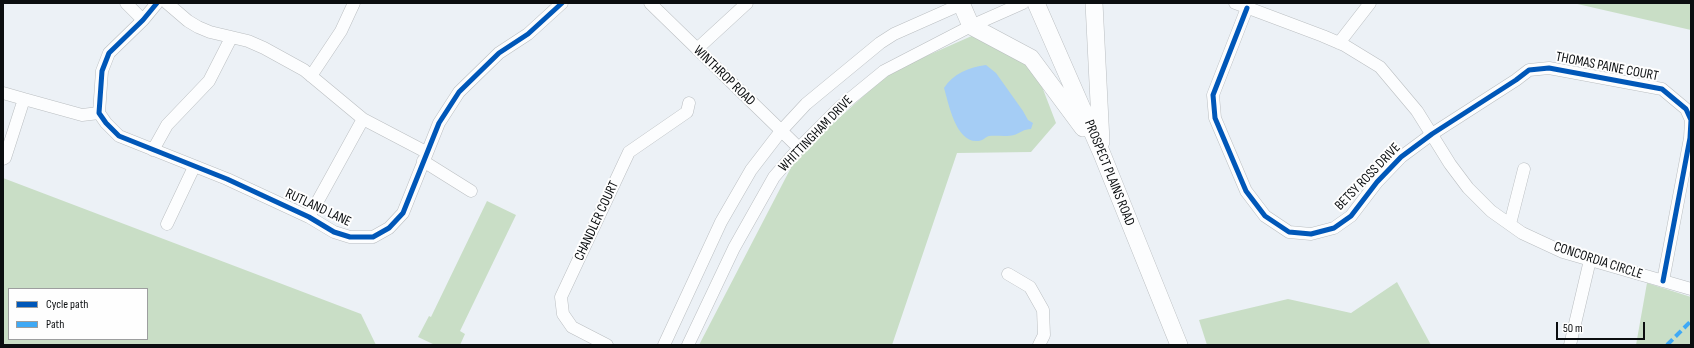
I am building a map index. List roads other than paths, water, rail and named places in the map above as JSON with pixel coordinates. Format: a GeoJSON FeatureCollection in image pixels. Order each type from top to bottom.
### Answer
{"type":"FeatureCollection","features":[{"type":"Feature","properties":{"kind":"street"},"geometry":{"type":"LineString","coordinates":[[126,3],[143,20]]}},
{"type":"Feature","properties":{"kind":"street"},"geometry":{"type":"LineString","coordinates":[[3,93],[82,115],[99,113],[102,71],[109,52],[143,20],[157,3]]}},
{"type":"Feature","properties":{"kind":"street"},"geometry":{"type":"LineString","coordinates":[[167,3],[188,21],[198,27],[264,48],[304,70],[362,119],[425,157],[471,191]]}},
{"type":"Feature","properties":{"kind":"street"},"geometry":{"type":"LineString","coordinates":[[311,76],[341,31],[354,3]]}},
{"type":"Feature","properties":{"kind":"street","name":"RUTLAND LANE"},"geometry":{"type":"LineString","coordinates":[[99,113],[106,123],[119,136],[227,179],[309,217],[334,232],[350,237],[373,237],[389,228],[403,213],[439,123],[459,92],[499,54],[528,34],[562,3]]}},
{"type":"Feature","properties":{"kind":"street","name":"WINTHROP ROAD"},"geometry":{"type":"LineString","coordinates":[[650,3],[798,148]]}},
{"type":"Feature","properties":{"kind":"street"},"geometry":{"type":"LineString","coordinates":[[697,49],[747,3]]}},
{"type":"Feature","properties":{"kind":"street"},"geometry":{"type":"LineString","coordinates":[[962,3],[971,26],[1031,58],[1102,154]]}},
{"type":"Feature","properties":{"kind":"street","name":"WHITTINGHAM DRIVE"},"geometry":{"type":"LineString","coordinates":[[664,345],[721,222],[751,170],[781,131],[806,104],[880,43],[894,34],[962,3]]}},
{"type":"Feature","properties":{"kind":"street","name":"WHITTINGHAM DRIVE"},"geometry":{"type":"LineString","coordinates":[[688,345],[734,248],[774,177],[798,148],[840,107],[884,71],[971,26],[1023,3]]}},
{"type":"Feature","properties":{"kind":"street","name":"PROSPECT PLAINS ROAD"},"geometry":{"type":"LineString","coordinates":[[1036,3],[1102,154],[1179,345]]}},
{"type":"Feature","properties":{"kind":"street"},"geometry":{"type":"LineString","coordinates":[[1094,3],[1102,154]]}},
{"type":"Feature","properties":{"kind":"street","name":"CONCORDIA CIRCLE"},"geometry":{"type":"LineString","coordinates":[[1235,3],[1339,43],[1380,67],[1417,111],[1450,164],[1468,188],[1491,211],[1522,233],[1563,252],[1691,289]]}},
{"type":"Feature","properties":{"kind":"street"},"geometry":{"type":"LineString","coordinates":[[1339,43],[1370,3]]}},
{"type":"Feature","properties":{"kind":"street","name":"BETSY ROSS DRIVE"},"geometry":{"type":"LineString","coordinates":[[1247,8],[1213,95],[1215,118],[1246,191],[1265,216],[1289,232],[1311,234],[1334,228],[1350,216],[1377,182],[1401,157],[1432,134]]}},
{"type":"Feature","properties":{"kind":"street"},"geometry":{"type":"LineString","coordinates":[[154,150],[167,126],[209,81],[231,38]]}},
{"type":"Feature","properties":{"kind":"street","name":"THOMAS PAINE COURT"},"geometry":{"type":"LineString","coordinates":[[1432,134],[1529,70],[1549,68],[1662,89],[1686,109],[1691,120],[1690,138],[1663,281]]}},
{"type":"Feature","properties":{"kind":"street"},"geometry":{"type":"LineString","coordinates":[[3,159],[5,158],[24,99]]}},
{"type":"Feature","properties":{"kind":"street","name":"CHANDLER COURT"},"geometry":{"type":"LineString","coordinates":[[606,345],[572,327],[563,314],[561,297],[629,152],[687,112],[689,103]]}},
{"type":"Feature","properties":{"kind":"street"},"geometry":{"type":"LineString","coordinates":[[309,217],[362,119]]}},
{"type":"Feature","properties":{"kind":"street"},"geometry":{"type":"LineString","coordinates":[[167,224],[194,167]]}},
{"type":"Feature","properties":{"kind":"street"},"geometry":{"type":"LineString","coordinates":[[1510,224],[1524,169]]}},
{"type":"Feature","properties":{"kind":"street"},"geometry":{"type":"LineString","coordinates":[[1570,345],[1590,260]]}},
{"type":"Feature","properties":{"kind":"street"},"geometry":{"type":"LineString","coordinates":[[1008,274],[1030,287],[1043,310],[1044,335],[1039,345]]}},
{"type":"Feature","properties":{"kind":"water"},"geometry":{"type":"Polygon","coordinates":[[[986,65],[996,73],[1028,120],[1033,123],[1031,129],[1011,136],[989,136],[978,141],[970,140],[959,130],[951,113],[944,88],[952,79],[962,72],[974,67],[986,65]]]}}]}
